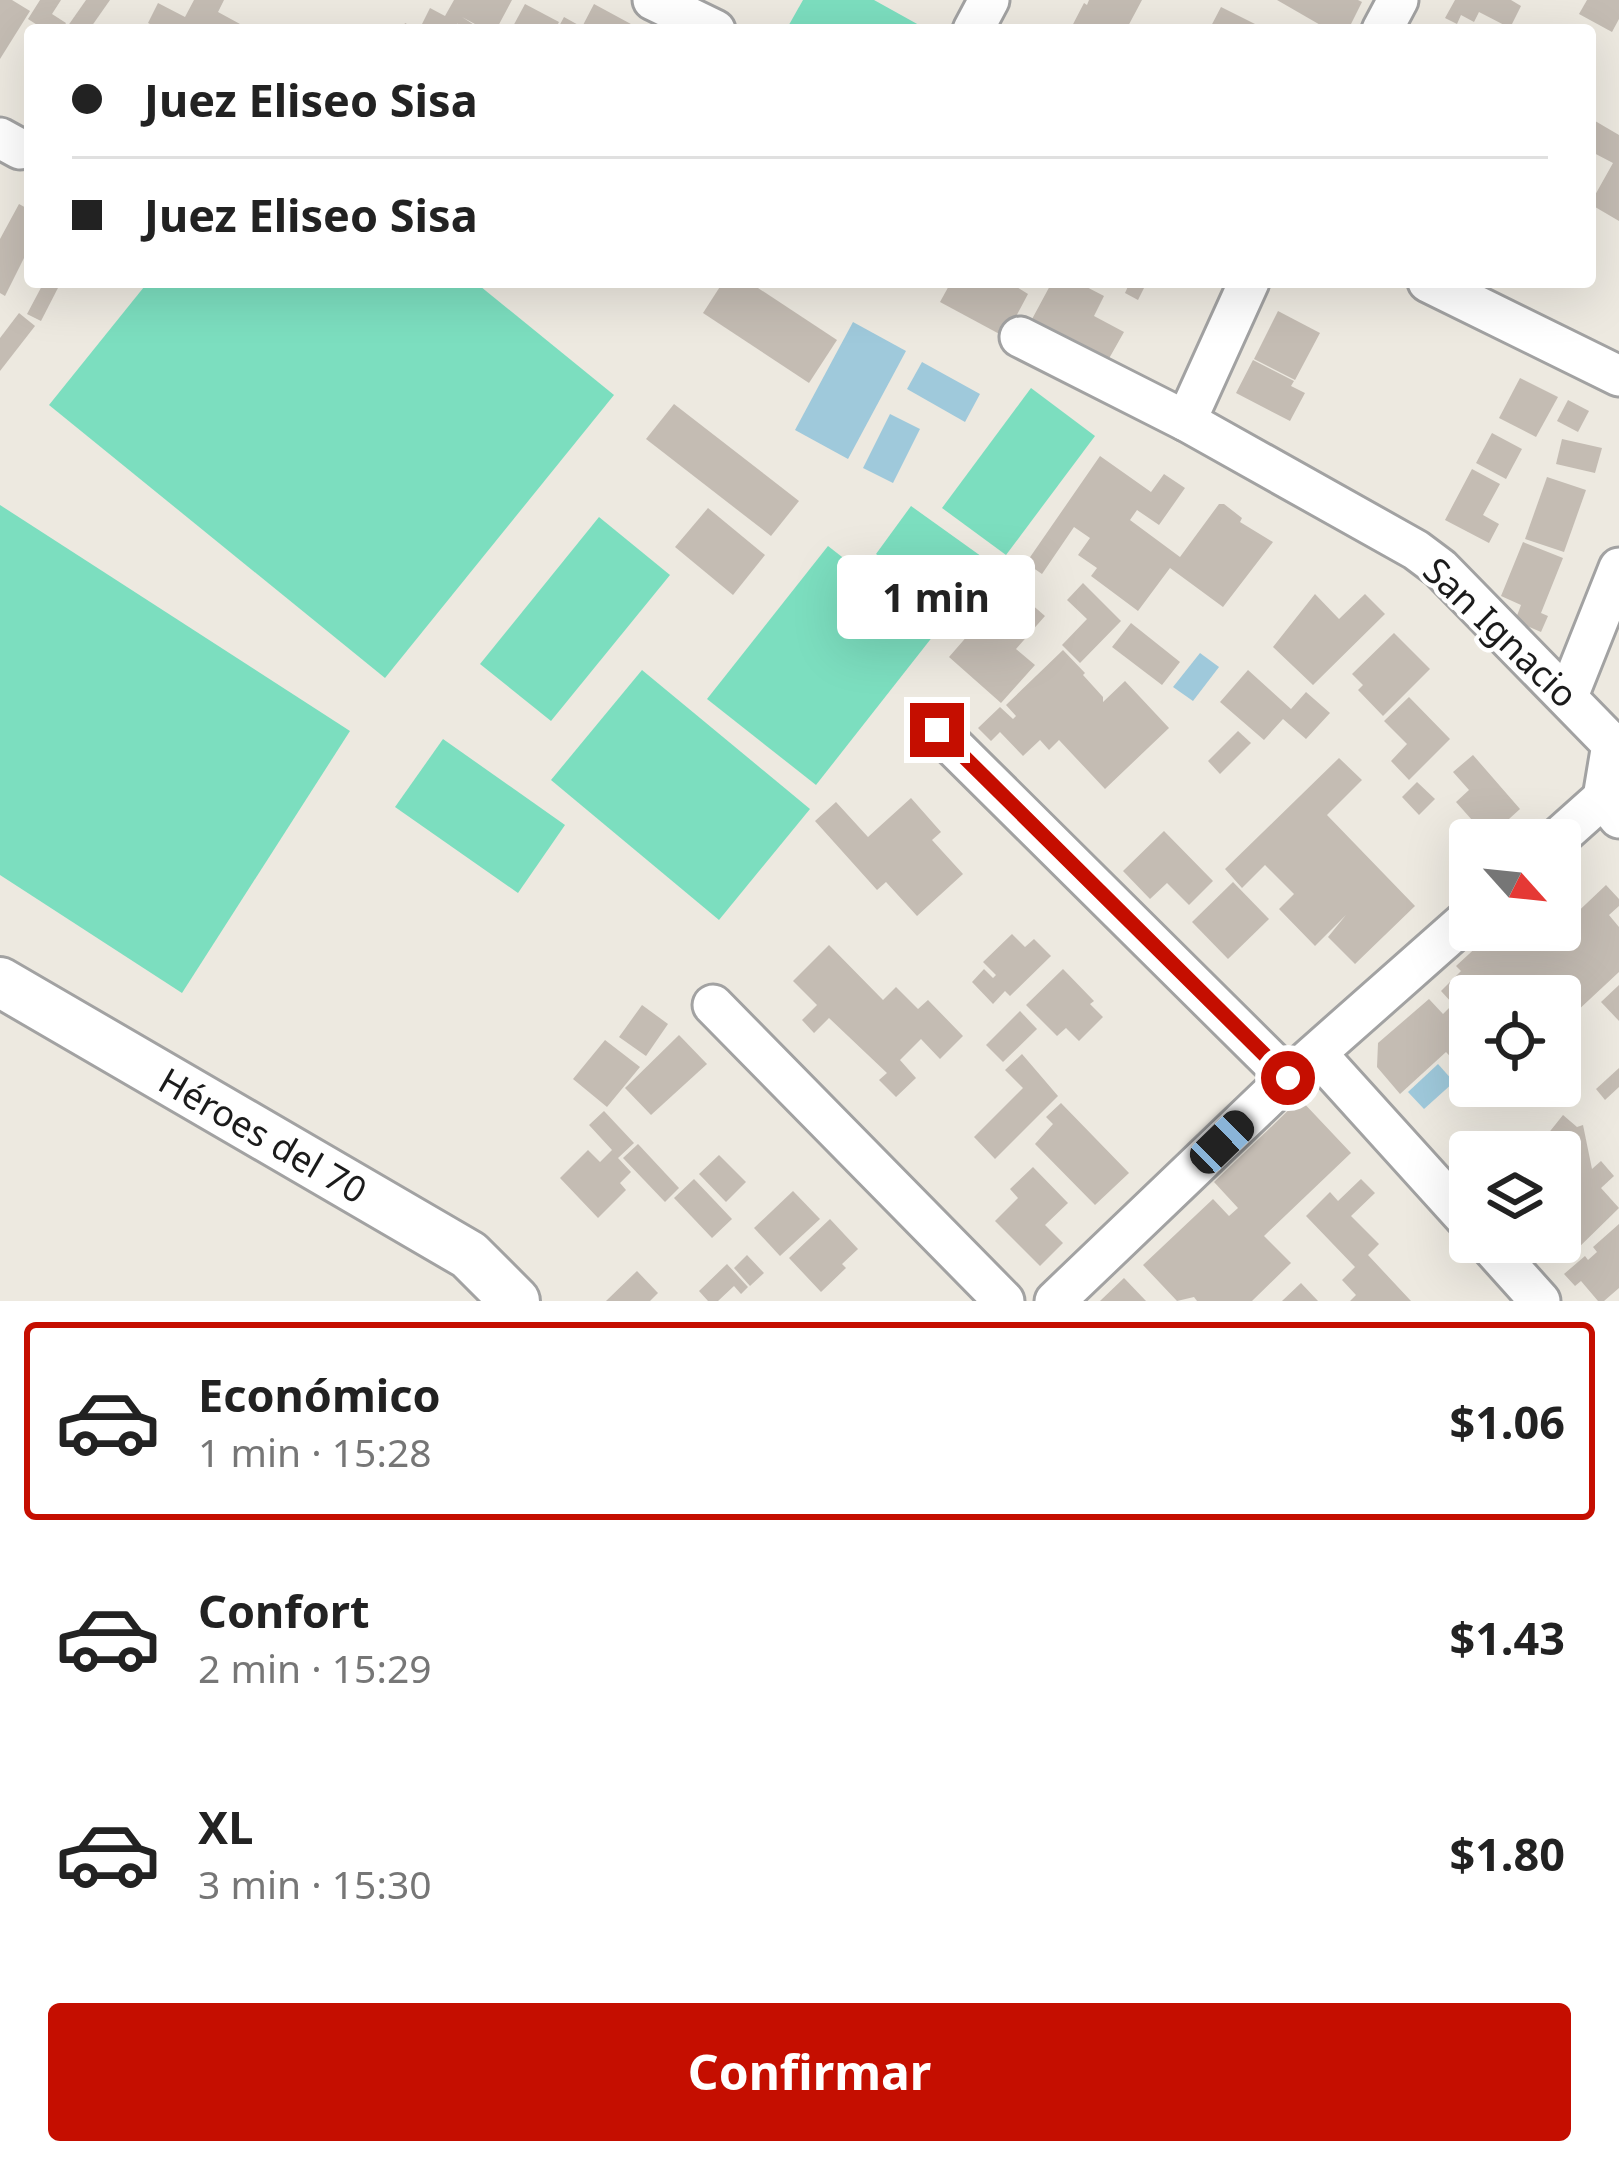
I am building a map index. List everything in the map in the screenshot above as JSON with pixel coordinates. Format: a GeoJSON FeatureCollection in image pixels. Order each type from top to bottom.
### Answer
{"type":"FeatureCollection","features":[{"type":"Feature","properties":{"kind":"street"},"geometry":{"type":"LineString","coordinates":[[652,0],[702,24]]}},
{"type":"Feature","properties":{"kind":"street"},"geometry":{"type":"LineString","coordinates":[[1186,421],[1242,288]]}},
{"type":"Feature","properties":{"kind":"street"},"geometry":{"type":"LineString","coordinates":[[1440,288],[1619,376]]}},
{"type":"Feature","properties":{"kind":"street","name":"San Ignacio"},"geometry":{"type":"LineString","coordinates":[[1020,337],[1186,421],[1440,568],[1615,745],[1611,808]]}},
{"type":"Feature","properties":{"kind":"street"},"geometry":{"type":"LineString","coordinates":[[1568,696],[1619,568]]}},
{"type":"Feature","properties":{"kind":"street"},"geometry":{"type":"LineString","coordinates":[[937,730],[1449,1203]]}},
{"type":"Feature","properties":{"kind":"street"},"geometry":{"type":"LineString","coordinates":[[1581,825],[1611,808]]}},
{"type":"Feature","properties":{"kind":"street"},"geometry":{"type":"LineString","coordinates":[[1055,1301],[1303,1066],[1449,936]]}},
{"type":"Feature","properties":{"kind":"street","name":"Héroes del 70"},"geometry":{"type":"LineString","coordinates":[[0,982],[470,1255],[515,1301]]}},
{"type":"Feature","properties":{"kind":"street"},"geometry":{"type":"LineString","coordinates":[[713,1004],[1004,1301]]}},
{"type":"Feature","properties":{"kind":"street"},"geometry":{"type":"LineString","coordinates":[[1506,1263],[1540,1301]]}},
{"type":"Feature","properties":{"kind":"green space"},"geometry":{"type":"Polygon","coordinates":[[[803,0],[874,0],[917,24],[789,24],[803,0]]]}},
{"type":"Feature","properties":{"kind":"green space"},"geometry":{"type":"Polygon","coordinates":[[[143,288],[482,288],[614,395],[385,678],[49,405],[143,288]]]}},
{"type":"Feature","properties":{"kind":"green space"},"geometry":{"type":"Polygon","coordinates":[[[1031,388],[1095,436],[1006,555],[942,508],[1031,388]]]}},
{"type":"Feature","properties":{"kind":"green space"},"geometry":{"type":"Polygon","coordinates":[[[0,505],[350,731],[182,993],[0,875],[0,505]]]}},
{"type":"Feature","properties":{"kind":"green space"},"geometry":{"type":"Polygon","coordinates":[[[911,506],[992,564],[958,613],[876,554],[911,506]]]}},
{"type":"Feature","properties":{"kind":"green space"},"geometry":{"type":"Polygon","coordinates":[[[599,517],[670,575],[551,721],[480,664],[599,517]]]}},
{"type":"Feature","properties":{"kind":"green space"},"geometry":{"type":"Polygon","coordinates":[[[828,546],[937,631],[816,785],[707,699],[828,546]]]}},
{"type":"Feature","properties":{"kind":"green space"},"geometry":{"type":"Polygon","coordinates":[[[642,670],[810,809],[719,920],[551,780],[642,670]]]}},
{"type":"Feature","properties":{"kind":"green space"},"geometry":{"type":"Polygon","coordinates":[[[443,739],[565,825],[518,893],[395,807],[443,739]]]}},
{"type":"Feature","properties":{"kind":"water"},"geometry":{"type":"Polygon","coordinates":[[[853,322],[906,351],[848,459],[795,430],[853,322]]]}},
{"type":"Feature","properties":{"kind":"water"},"geometry":{"type":"Polygon","coordinates":[[[922,362],[980,394],[965,422],[907,389],[922,362]]]}},
{"type":"Feature","properties":{"kind":"water"},"geometry":{"type":"Polygon","coordinates":[[[890,414],[920,429],[893,483],[863,468],[890,414]]]}},
{"type":"Feature","properties":{"kind":"water"},"geometry":{"type":"Polygon","coordinates":[[[1200,653],[1219,667],[1193,701],[1173,687],[1200,653]]]}},
{"type":"Feature","properties":{"kind":"water"},"geometry":{"type":"Polygon","coordinates":[[[1438,1064],[1449,1076],[1449,1086],[1424,1109],[1408,1092],[1438,1064]]]}},
{"type":"Feature","properties":{"kind":"building"},"geometry":{"type":"Polygon","coordinates":[[[0,0],[12,0],[30,11],[0,59],[0,0]]]}},
{"type":"Feature","properties":{"kind":"building"},"geometry":{"type":"Polygon","coordinates":[[[40,0],[61,0],[52,14],[66,23],[36,24],[28,19],[40,0]]]}},
{"type":"Feature","properties":{"kind":"building"},"geometry":{"type":"Polygon","coordinates":[[[86,0],[110,0],[93,24],[69,24],[86,0]]]}},
{"type":"Feature","properties":{"kind":"building"},"geometry":{"type":"Polygon","coordinates":[[[194,0],[224,0],[218,12],[240,24],[148,23],[158,3],[185,17],[194,0]]]}},
{"type":"Feature","properties":{"kind":"building"},"geometry":{"type":"Polygon","coordinates":[[[454,0],[512,0],[499,24],[475,24],[462,17],[473,24],[422,24],[430,8],[445,16],[454,0]]]}},
{"type":"Feature","properties":{"kind":"building"},"geometry":{"type":"Polygon","coordinates":[[[1089,0],[1142,0],[1129,24],[1073,24],[1084,3],[1089,0]]]}},
{"type":"Feature","properties":{"kind":"building"},"geometry":{"type":"Polygon","coordinates":[[[1277,0],[1362,2],[1351,24],[1319,24],[1277,0]]]}},
{"type":"Feature","properties":{"kind":"building"},"geometry":{"type":"Polygon","coordinates":[[[1455,0],[1511,0],[1521,6],[1512,24],[1479,12],[1474,22],[1461,15],[1457,24],[1445,18],[1455,0]]]}},
{"type":"Feature","properties":{"kind":"building"},"geometry":{"type":"Polygon","coordinates":[[[1587,0],[1619,0],[1619,19],[1612,32],[1579,14],[1587,0]]]}},
{"type":"Feature","properties":{"kind":"building"},"geometry":{"type":"Polygon","coordinates":[[[525,4],[559,22],[558,24],[514,24],[525,4]]]}},
{"type":"Feature","properties":{"kind":"building"},"geometry":{"type":"Polygon","coordinates":[[[594,4],[631,24],[584,24],[594,4]]]}},
{"type":"Feature","properties":{"kind":"building"},"geometry":{"type":"Polygon","coordinates":[[[1221,7],[1255,24],[1212,24],[1221,7]]]}},
{"type":"Feature","properties":{"kind":"building"},"geometry":{"type":"Polygon","coordinates":[[[1596,122],[1619,135],[1619,221],[1596,208],[1596,193],[1613,163],[1596,154],[1596,122]]]}},
{"type":"Feature","properties":{"kind":"building"},"geometry":{"type":"Polygon","coordinates":[[[19,204],[24,207],[24,258],[5,296],[0,293],[0,239],[19,204]]]}},
{"type":"Feature","properties":{"kind":"building"},"geometry":{"type":"Polygon","coordinates":[[[41,288],[58,288],[41,321],[27,314],[41,288]]]}},
{"type":"Feature","properties":{"kind":"building"},"geometry":{"type":"Polygon","coordinates":[[[719,288],[758,288],[837,340],[809,383],[703,313],[719,288]]]}},
{"type":"Feature","properties":{"kind":"building"},"geometry":{"type":"Polygon","coordinates":[[[948,288],[1018,288],[1028,294],[1005,337],[940,302],[948,288]]]}},
{"type":"Feature","properties":{"kind":"building"},"geometry":{"type":"Polygon","coordinates":[[[1049,288],[1089,288],[1104,296],[1094,316],[1124,332],[1107,362],[1031,321],[1049,288]]]}},
{"type":"Feature","properties":{"kind":"building"},"geometry":{"type":"Polygon","coordinates":[[[1127,288],[1144,288],[1138,300],[1125,293],[1127,288]]]}},
{"type":"Feature","properties":{"kind":"building"},"geometry":{"type":"Polygon","coordinates":[[[1278,311],[1320,333],[1295,380],[1254,359],[1278,311]]]}},
{"type":"Feature","properties":{"kind":"building"},"geometry":{"type":"Polygon","coordinates":[[[19,313],[35,326],[0,371],[0,338],[19,313]]]}},
{"type":"Feature","properties":{"kind":"building"},"geometry":{"type":"Polygon","coordinates":[[[1253,360],[1294,381],[1291,386],[1305,393],[1290,421],[1236,393],[1253,360]]]}},
{"type":"Feature","properties":{"kind":"building"},"geometry":{"type":"Polygon","coordinates":[[[1520,378],[1558,397],[1536,437],[1499,418],[1520,378]]]}},
{"type":"Feature","properties":{"kind":"building"},"geometry":{"type":"Polygon","coordinates":[[[1568,400],[1589,411],[1578,432],[1557,421],[1568,400]]]}},
{"type":"Feature","properties":{"kind":"building"},"geometry":{"type":"Polygon","coordinates":[[[674,404],[799,501],[771,536],[646,439],[674,404]]]}},
{"type":"Feature","properties":{"kind":"building"},"geometry":{"type":"Polygon","coordinates":[[[1492,433],[1522,449],[1506,479],[1476,463],[1492,433]]]}},
{"type":"Feature","properties":{"kind":"building"},"geometry":{"type":"Polygon","coordinates":[[[1562,439],[1602,448],[1595,473],[1556,464],[1562,439]]]}},
{"type":"Feature","properties":{"kind":"building"},"geometry":{"type":"Polygon","coordinates":[[[1100,456],[1151,492],[1164,474],[1185,488],[1159,525],[1137,510],[1130,520],[1180,557],[1219,504],[1273,542],[1223,607],[1170,568],[1138,611],[1091,576],[1097,568],[1078,555],[1090,538],[1074,527],[1042,574],[1026,563],[1100,456]]]}},
{"type":"Feature","properties":{"kind":"building"},"geometry":{"type":"Polygon","coordinates":[[[1472,469],[1500,484],[1483,515],[1499,524],[1489,543],[1445,520],[1472,469]]]}},
{"type":"Feature","properties":{"kind":"building"},"geometry":{"type":"Polygon","coordinates":[[[1547,477],[1586,490],[1564,552],[1525,539],[1547,477]]]}},
{"type":"Feature","properties":{"kind":"building"},"geometry":{"type":"Polygon","coordinates":[[[708,508],[765,555],[733,595],[675,547],[708,508]]]}},
{"type":"Feature","properties":{"kind":"building"},"geometry":{"type":"Polygon","coordinates":[[[1523,542],[1563,558],[1541,613],[1548,616],[1541,632],[1515,621],[1521,605],[1501,596],[1523,542]]]}},
{"type":"Feature","properties":{"kind":"building"},"geometry":{"type":"Polygon","coordinates":[[[1005,581],[1045,616],[1016,649],[1035,665],[1001,703],[949,657],[982,619],[977,614],[1005,581]]]}},
{"type":"Feature","properties":{"kind":"building"},"geometry":{"type":"Polygon","coordinates":[[[1083,583],[1121,621],[1080,663],[1062,645],[1087,619],[1067,600],[1083,583]]]}},
{"type":"Feature","properties":{"kind":"building"},"geometry":{"type":"Polygon","coordinates":[[[1315,594],[1339,619],[1365,594],[1385,614],[1313,685],[1273,647],[1315,594]]]}},
{"type":"Feature","properties":{"kind":"building"},"geometry":{"type":"Polygon","coordinates":[[[1131,623],[1180,662],[1162,685],[1112,647],[1131,623]]]}},
{"type":"Feature","properties":{"kind":"building"},"geometry":{"type":"Polygon","coordinates":[[[1394,633],[1430,669],[1383,716],[1358,690],[1363,685],[1352,674],[1394,633]]]}},
{"type":"Feature","properties":{"kind":"building"},"geometry":{"type":"Polygon","coordinates":[[[1063,650],[1103,702],[1125,681],[1169,728],[1105,789],[1059,740],[1049,750],[1040,740],[1023,756],[1000,732],[991,741],[978,728],[1000,707],[1013,719],[1016,716],[1006,705],[1063,650]]]}},
{"type":"Feature","properties":{"kind":"building"},"geometry":{"type":"Polygon","coordinates":[[[1248,670],[1291,709],[1306,692],[1330,713],[1306,739],[1283,719],[1264,740],[1220,702],[1248,670]]]}},
{"type":"Feature","properties":{"kind":"building"},"geometry":{"type":"Polygon","coordinates":[[[1409,697],[1450,739],[1409,780],[1391,761],[1407,744],[1384,721],[1409,697]]]}},
{"type":"Feature","properties":{"kind":"building"},"geometry":{"type":"Polygon","coordinates":[[[1238,731],[1251,743],[1220,774],[1208,761],[1238,731]]]}},
{"type":"Feature","properties":{"kind":"building"},"geometry":{"type":"Polygon","coordinates":[[[1473,755],[1520,809],[1509,819],[1471,819],[1456,802],[1469,790],[1453,772],[1473,755]]]}},
{"type":"Feature","properties":{"kind":"building"},"geometry":{"type":"Polygon","coordinates":[[[1339,758],[1362,780],[1327,815],[1415,906],[1355,964],[1328,937],[1346,915],[1315,946],[1279,909],[1294,894],[1265,865],[1242,888],[1225,869],[1339,758]]]}},
{"type":"Feature","properties":{"kind":"building"},"geometry":{"type":"Polygon","coordinates":[[[1417,782],[1435,799],[1419,815],[1402,797],[1417,782]]]}},
{"type":"Feature","properties":{"kind":"building"},"geometry":{"type":"Polygon","coordinates":[[[911,798],[941,832],[932,840],[963,874],[917,916],[886,882],[877,890],[815,821],[836,802],[868,837],[911,798]]]}},
{"type":"Feature","properties":{"kind":"building"},"geometry":{"type":"Polygon","coordinates":[[[1164,831],[1213,881],[1189,905],[1167,883],[1150,899],[1123,871],[1164,831]]]}},
{"type":"Feature","properties":{"kind":"building"},"geometry":{"type":"Polygon","coordinates":[[[1233,882],[1269,919],[1228,959],[1192,922],[1233,882]]]}},
{"type":"Feature","properties":{"kind":"building"},"geometry":{"type":"Polygon","coordinates":[[[1606,885],[1619,899],[1619,906],[1609,915],[1619,927],[1619,972],[1581,1007],[1581,975],[1457,975],[1461,971],[1456,966],[1472,951],[1581,951],[1581,909],[1606,885]]]}},
{"type":"Feature","properties":{"kind":"building"},"geometry":{"type":"Polygon","coordinates":[[[1012,934],[1025,947],[1034,939],[1051,956],[1010,996],[1005,991],[993,1004],[972,982],[984,969],[993,978],[996,975],[983,962],[1012,934]]]}},
{"type":"Feature","properties":{"kind":"building"},"geometry":{"type":"Polygon","coordinates":[[[829,945],[883,1000],[896,987],[918,1009],[928,1000],[963,1036],[940,1059],[921,1039],[900,1060],[916,1078],[896,1097],[879,1080],[887,1073],[829,1018],[814,1033],[802,1020],[817,1005],[793,981],[829,945]]]}},
{"type":"Feature","properties":{"kind":"building"},"geometry":{"type":"Polygon","coordinates":[[[1063,969],[1103,1017],[1079,1041],[1066,1028],[1057,1036],[1026,1005],[1063,969]]]}},
{"type":"Feature","properties":{"kind":"building"},"geometry":{"type":"Polygon","coordinates":[[[1619,985],[1619,1021],[1601,1002],[1619,985]]]}},
{"type":"Feature","properties":{"kind":"building"},"geometry":{"type":"Polygon","coordinates":[[[1429,999],[1443,1014],[1449,1008],[1449,1055],[1446,1052],[1400,1094],[1377,1067],[1378,1043],[1429,999]]]}},
{"type":"Feature","properties":{"kind":"building"},"geometry":{"type":"Polygon","coordinates":[[[642,1005],[668,1024],[646,1056],[619,1037],[642,1005]]]}},
{"type":"Feature","properties":{"kind":"building"},"geometry":{"type":"Polygon","coordinates":[[[1020,1011],[1037,1029],[1003,1062],[986,1045],[1020,1011]]]}},
{"type":"Feature","properties":{"kind":"building"},"geometry":{"type":"Polygon","coordinates":[[[679,1035],[707,1064],[651,1115],[625,1088],[679,1035]]]}},
{"type":"Feature","properties":{"kind":"building"},"geometry":{"type":"Polygon","coordinates":[[[605,1040],[640,1067],[607,1107],[573,1079],[605,1040]]]}},
{"type":"Feature","properties":{"kind":"building"},"geometry":{"type":"Polygon","coordinates":[[[1022,1054],[1058,1096],[995,1159],[974,1137],[1023,1088],[1005,1070],[1022,1054]]]}},
{"type":"Feature","properties":{"kind":"building"},"geometry":{"type":"Polygon","coordinates":[[[1619,1068],[1619,1087],[1605,1100],[1596,1089],[1619,1068]]]}},
{"type":"Feature","properties":{"kind":"building"},"geometry":{"type":"Polygon","coordinates":[[[1300,1099],[1351,1153],[1264,1236],[1291,1263],[1252,1301],[1197,1301],[1194,1297],[1177,1301],[1143,1265],[1213,1199],[1229,1216],[1238,1208],[1214,1182],[1300,1099]]]}},
{"type":"Feature","properties":{"kind":"building"},"geometry":{"type":"Polygon","coordinates":[[[1061,1103],[1129,1173],[1095,1205],[1035,1144],[1053,1124],[1046,1117],[1061,1103]]]}},
{"type":"Feature","properties":{"kind":"building"},"geometry":{"type":"Polygon","coordinates":[[[604,1111],[634,1143],[618,1158],[631,1172],[620,1183],[626,1190],[598,1218],[560,1178],[588,1150],[600,1162],[612,1150],[589,1125],[604,1111]]]}},
{"type":"Feature","properties":{"kind":"building"},"geometry":{"type":"Polygon","coordinates":[[[1563,1115],[1577,1127],[1583,1125],[1592,1169],[1601,1161],[1614,1176],[1601,1188],[1619,1208],[1581,1245],[1581,1131],[1550,1131],[1563,1115]]]}},
{"type":"Feature","properties":{"kind":"building"},"geometry":{"type":"Polygon","coordinates":[[[638,1144],[679,1188],[665,1202],[623,1158],[638,1144]]]}},
{"type":"Feature","properties":{"kind":"building"},"geometry":{"type":"Polygon","coordinates":[[[719,1155],[746,1182],[726,1202],[699,1174],[719,1155]]]}},
{"type":"Feature","properties":{"kind":"building"},"geometry":{"type":"Polygon","coordinates":[[[1033,1167],[1068,1203],[1045,1225],[1063,1243],[1040,1266],[995,1221],[1018,1198],[1010,1189],[1033,1167]]]}},
{"type":"Feature","properties":{"kind":"building"},"geometry":{"type":"Polygon","coordinates":[[[694,1179],[732,1219],[712,1238],[674,1198],[694,1179]]]}},
{"type":"Feature","properties":{"kind":"building"},"geometry":{"type":"Polygon","coordinates":[[[1361,1179],[1375,1193],[1351,1216],[1379,1244],[1368,1255],[1411,1301],[1350,1301],[1356,1295],[1342,1280],[1355,1267],[1306,1216],[1330,1192],[1338,1201],[1361,1179]]]}},
{"type":"Feature","properties":{"kind":"building"},"geometry":{"type":"Polygon","coordinates":[[[793,1191],[820,1219],[780,1256],[754,1228],[793,1191]]]}},
{"type":"Feature","properties":{"kind":"building"},"geometry":{"type":"Polygon","coordinates":[[[830,1219],[858,1249],[821,1292],[789,1258],[830,1219]]]}},
{"type":"Feature","properties":{"kind":"building"},"geometry":{"type":"Polygon","coordinates":[[[1619,1224],[1619,1288],[1604,1301],[1598,1301],[1581,1281],[1575,1286],[1564,1274],[1597,1252],[1593,1247],[1619,1224]]]}},
{"type":"Feature","properties":{"kind":"building"},"geometry":{"type":"Polygon","coordinates":[[[747,1255],[764,1273],[750,1286],[734,1268],[747,1255]]]}},
{"type":"Feature","properties":{"kind":"building"},"geometry":{"type":"Polygon","coordinates":[[[727,1264],[748,1287],[741,1294],[734,1286],[718,1301],[708,1301],[699,1291],[727,1264]]]}},
{"type":"Feature","properties":{"kind":"building"},"geometry":{"type":"Polygon","coordinates":[[[637,1271],[658,1293],[650,1301],[606,1301],[637,1271]]]}},
{"type":"Feature","properties":{"kind":"building"},"geometry":{"type":"Polygon","coordinates":[[[1124,1278],[1146,1301],[1100,1301],[1124,1278]]]}},
{"type":"Feature","properties":{"kind":"building"},"geometry":{"type":"Polygon","coordinates":[[[1301,1283],[1318,1301],[1282,1301],[1301,1283]]]}},
{"type":"Feature","properties":{"kind":"route"},"geometry":{"type":"LineString","coordinates":[[937,730],[1288,1078]]}}]}
